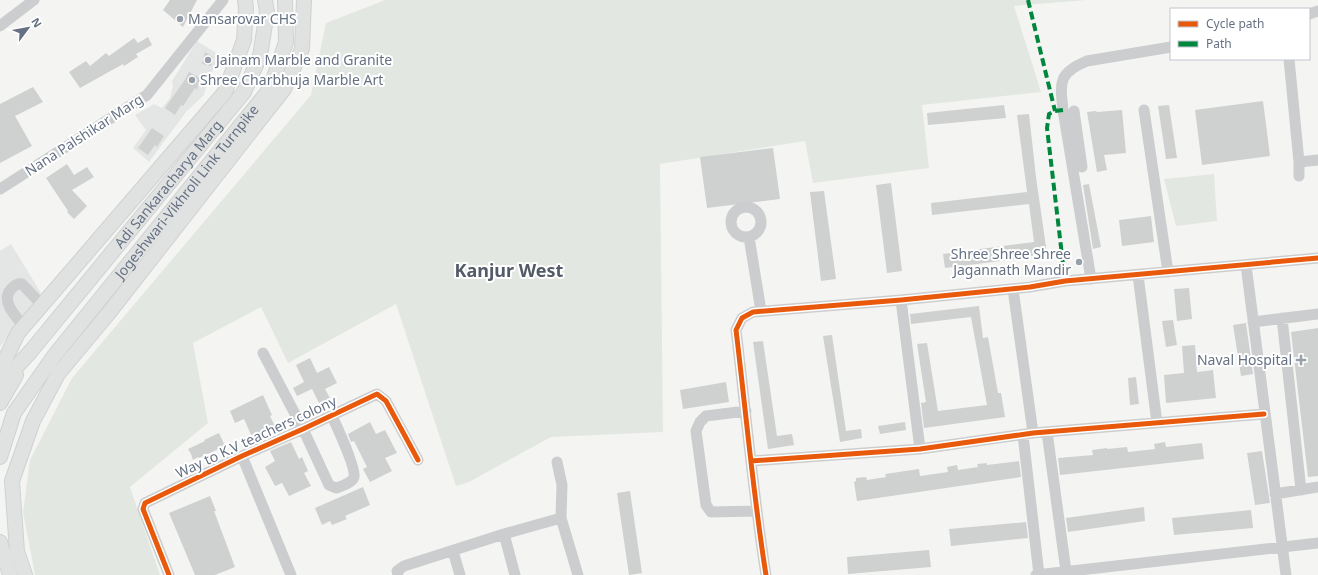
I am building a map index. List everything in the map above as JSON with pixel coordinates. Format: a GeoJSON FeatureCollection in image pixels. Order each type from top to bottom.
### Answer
{"type":"FeatureCollection","features":[{"type":"Feature","properties":{"kind":"main road"},"geometry":{"type":"LineString","coordinates":[[0,370],[18,332],[225,92],[244,40],[246,8],[244,0]]}},
{"type":"Feature","properties":{"kind":"main road","name":"Adi Sankaracharya Marg"},"geometry":{"type":"LineString","coordinates":[[31,351],[244,92],[260,56],[267,12],[265,0]]}},
{"type":"Feature","properties":{"kind":"main road","name":"Jogeshwari-Vikhroli Link Turnpike"},"geometry":{"type":"LineString","coordinates":[[0,457],[14,413],[47,366],[270,89],[286,42],[285,0]]}},
{"type":"Feature","properties":{"kind":"main road"},"geometry":{"type":"LineString","coordinates":[[25,575],[17,551],[12,481],[33,421],[58,374],[108,314],[284,89],[302,49],[304,0]]}},
{"type":"Feature","properties":{"kind":"main road"},"geometry":{"type":"LineString","coordinates":[[0,385],[31,351]]}},
{"type":"Feature","properties":{"kind":"main road"},"geometry":{"type":"LineString","coordinates":[[0,403],[31,351]]}},
{"type":"Feature","properties":{"kind":"main road"},"geometry":{"type":"LineString","coordinates":[[41,406],[47,366]]}},
{"type":"Feature","properties":{"kind":"main road"},"geometry":{"type":"LineString","coordinates":[[0,542],[10,575]]}},
{"type":"Feature","properties":{"kind":"street"},"geometry":{"type":"LineString","coordinates":[[0,26],[34,0]]}},
{"type":"Feature","properties":{"kind":"street","name":"Nana Palshikar Marg"},"geometry":{"type":"LineString","coordinates":[[0,189],[147,95],[223,0]]}},
{"type":"Feature","properties":{"kind":"street"},"geometry":{"type":"LineString","coordinates":[[1091,279],[1076,157],[1071,128],[1061,88],[1062,80],[1074,66],[1086,61],[1170,47]]}},
{"type":"Feature","properties":{"kind":"street"},"geometry":{"type":"LineString","coordinates":[[1289,60],[1299,176]]}},
{"type":"Feature","properties":{"kind":"street"},"geometry":{"type":"LineString","coordinates":[[1144,110],[1168,272]]}},
{"type":"Feature","properties":{"kind":"street"},"geometry":{"type":"LineString","coordinates":[[1071,128],[1074,111]]}},
{"type":"Feature","properties":{"kind":"street"},"geometry":{"type":"LineString","coordinates":[[1076,157],[1082,168]]}},
{"type":"Feature","properties":{"kind":"street"},"geometry":{"type":"LineString","coordinates":[[1299,162],[1318,160]]}},
{"type":"Feature","properties":{"kind":"street"},"geometry":{"type":"LineString","coordinates":[[749,237],[761,311]]}},
{"type":"Feature","properties":{"kind":"street"},"geometry":{"type":"LineString","coordinates":[[766,575],[756,512],[736,330],[742,318],[753,312],[761,311],[901,300],[1013,289],[1091,279],[1318,258]]}},
{"type":"Feature","properties":{"kind":"street"},"geometry":{"type":"LineString","coordinates":[[1246,265],[1264,414],[1286,575]]}},
{"type":"Feature","properties":{"kind":"street"},"geometry":{"type":"LineString","coordinates":[[1138,275],[1158,423]]}},
{"type":"Feature","properties":{"kind":"street"},"geometry":{"type":"LineString","coordinates":[[24,326],[7,303],[6,296],[11,289],[16,285],[22,284],[42,305]]}},
{"type":"Feature","properties":{"kind":"street"},"geometry":{"type":"LineString","coordinates":[[1013,289],[1028,434],[1040,575]]}},
{"type":"Feature","properties":{"kind":"street"},"geometry":{"type":"LineString","coordinates":[[901,300],[920,449]]}},
{"type":"Feature","properties":{"kind":"street"},"geometry":{"type":"LineString","coordinates":[[1253,322],[1318,314]]}},
{"type":"Feature","properties":{"kind":"street"},"geometry":{"type":"LineString","coordinates":[[1282,318],[1301,490]]}},
{"type":"Feature","properties":{"kind":"street"},"geometry":{"type":"LineString","coordinates":[[263,353],[303,429],[329,485],[336,488],[344,486],[352,481],[354,476],[353,466],[332,416]]}},
{"type":"Feature","properties":{"kind":"street","name":"Way to K.V teachers colony"},"geometry":{"type":"LineString","coordinates":[[170,575],[143,509],[145,503],[242,456],[332,416],[377,394],[386,401],[418,460]]}},
{"type":"Feature","properties":{"kind":"street"},"geometry":{"type":"LineString","coordinates":[[746,411],[706,416],[700,422],[696,431],[706,505],[711,512],[756,512]]}},
{"type":"Feature","properties":{"kind":"street"},"geometry":{"type":"LineString","coordinates":[[751,461],[920,449],[1047,432],[1264,414]]}},
{"type":"Feature","properties":{"kind":"street"},"geometry":{"type":"LineString","coordinates":[[1047,432],[1066,571]]}},
{"type":"Feature","properties":{"kind":"street"},"geometry":{"type":"LineString","coordinates":[[242,456],[291,575]]}},
{"type":"Feature","properties":{"kind":"street"},"geometry":{"type":"LineString","coordinates":[[557,462],[562,485],[560,518],[578,575]]}},
{"type":"Feature","properties":{"kind":"street"},"geometry":{"type":"LineString","coordinates":[[1275,494],[1318,488]]}},
{"type":"Feature","properties":{"kind":"street"},"geometry":{"type":"LineString","coordinates":[[398,575],[398,571],[404,566],[560,518]]}},
{"type":"Feature","properties":{"kind":"street"},"geometry":{"type":"LineString","coordinates":[[504,534],[515,575]]}},
{"type":"Feature","properties":{"kind":"street"},"geometry":{"type":"LineString","coordinates":[[1036,575],[1318,543]]}},
{"type":"Feature","properties":{"kind":"street"},"geometry":{"type":"LineString","coordinates":[[454,551],[460,575]]}},
{"type":"Feature","properties":{"kind":"shaded area"},"geometry":{"type":"Polygon","coordinates":[[[385,0],[1087,0],[1014,6],[1041,92],[922,105],[929,168],[813,183],[805,141],[660,164],[663,432],[551,437],[469,482],[456,486],[396,304],[288,363],[261,307],[193,343],[208,423],[130,487],[160,575],[35,575],[23,512],[30,460],[72,378],[311,95],[326,23],[385,0]]]}},
{"type":"Feature","properties":{"kind":"shaded area"},"geometry":{"type":"Polygon","coordinates":[[[197,41],[221,56],[208,79],[204,95],[186,112],[149,162],[133,148],[146,130],[135,115],[154,104],[162,108],[170,98],[173,86],[172,81],[197,41]]]}},
{"type":"Feature","properties":{"kind":"shaded area"},"geometry":{"type":"Polygon","coordinates":[[[1214,174],[1217,221],[1176,226],[1164,179],[1214,174]]]}},
{"type":"Feature","properties":{"kind":"shaded area"},"geometry":{"type":"Polygon","coordinates":[[[11,244],[41,293],[0,347],[0,251],[11,244]]]}},
{"type":"Feature","properties":{"kind":"building","name":"Mansarovar CHS"},"geometry":{"type":"Polygon","coordinates":[[[170,0],[197,0],[183,27],[163,10],[170,0]]]}},
{"type":"Feature","properties":{"kind":"building"},"geometry":{"type":"Polygon","coordinates":[[[148,37],[152,45],[136,54],[138,57],[124,66],[123,64],[80,88],[69,72],[86,61],[90,66],[106,53],[109,56],[134,38],[138,43],[148,37]]]}},
{"type":"Feature","properties":{"kind":"building","name":"Jainam Marble and Granite"},"geometry":{"type":"Polygon","coordinates":[[[205,52],[213,57],[211,66],[202,64],[205,52]]]}},
{"type":"Feature","properties":{"kind":"building"},"geometry":{"type":"Polygon","coordinates":[[[189,72],[200,78],[197,90],[195,88],[175,115],[165,108],[189,72]]]}},
{"type":"Feature","properties":{"kind":"building"},"geometry":{"type":"Polygon","coordinates":[[[33,87],[43,102],[15,116],[32,146],[0,163],[0,104],[33,87]]]}},
{"type":"Feature","properties":{"kind":"building"},"geometry":{"type":"Polygon","coordinates":[[[1263,101],[1270,156],[1202,165],[1195,110],[1263,101]]]}},
{"type":"Feature","properties":{"kind":"building"},"geometry":{"type":"Polygon","coordinates":[[[1004,105],[1006,118],[928,125],[927,113],[1004,105]]]}},
{"type":"Feature","properties":{"kind":"building"},"geometry":{"type":"Polygon","coordinates":[[[1169,105],[1177,158],[1166,159],[1158,106],[1169,105]]]}},
{"type":"Feature","properties":{"kind":"building"},"geometry":{"type":"Polygon","coordinates":[[[1122,110],[1126,153],[1104,155],[1107,170],[1097,172],[1087,112],[1122,110]]]}},
{"type":"Feature","properties":{"kind":"building"},"geometry":{"type":"Polygon","coordinates":[[[1029,114],[1047,254],[945,268],[943,254],[1034,242],[1029,204],[932,215],[931,203],[1027,192],[1017,115],[1029,114]]]}},
{"type":"Feature","properties":{"kind":"building"},"geometry":{"type":"Polygon","coordinates":[[[152,128],[164,136],[157,147],[155,145],[148,155],[138,148],[152,128]]]}},
{"type":"Feature","properties":{"kind":"building"},"geometry":{"type":"Polygon","coordinates":[[[773,148],[780,199],[707,208],[700,157],[773,148]]]}},
{"type":"Feature","properties":{"kind":"building"},"geometry":{"type":"Polygon","coordinates":[[[67,164],[74,175],[87,167],[94,177],[72,190],[87,206],[74,219],[67,212],[68,211],[46,178],[67,164]]]}},
{"type":"Feature","properties":{"kind":"building"},"geometry":{"type":"Polygon","coordinates":[[[891,183],[902,271],[887,273],[876,185],[891,183]]]}},
{"type":"Feature","properties":{"kind":"building"},"geometry":{"type":"Polygon","coordinates":[[[1089,184],[1101,247],[1093,249],[1083,185],[1089,184]]]}},
{"type":"Feature","properties":{"kind":"building"},"geometry":{"type":"Polygon","coordinates":[[[824,191],[836,279],[821,281],[810,192],[824,191]]]}},
{"type":"Feature","properties":{"kind":"building"},"geometry":{"type":"Polygon","coordinates":[[[1151,216],[1154,242],[1122,246],[1119,220],[1151,216]]]}},
{"type":"Feature","properties":{"kind":"building"},"geometry":{"type":"Polygon","coordinates":[[[1189,288],[1192,319],[1177,321],[1174,289],[1189,288]]]}},
{"type":"Feature","properties":{"kind":"building"},"geometry":{"type":"Polygon","coordinates":[[[979,306],[983,338],[988,337],[998,393],[1001,393],[1005,417],[924,428],[921,403],[926,402],[917,344],[927,343],[938,411],[987,405],[971,317],[911,324],[910,314],[979,306]]]}},
{"type":"Feature","properties":{"kind":"building"},"geometry":{"type":"Polygon","coordinates":[[[1173,320],[1177,345],[1166,347],[1162,321],[1173,320]]]}},
{"type":"Feature","properties":{"kind":"building"},"geometry":{"type":"Polygon","coordinates":[[[1246,323],[1253,374],[1241,376],[1233,325],[1246,323]]]}},
{"type":"Feature","properties":{"kind":"building"},"geometry":{"type":"Polygon","coordinates":[[[1318,328],[1318,476],[1308,477],[1291,332],[1318,328]]]}},
{"type":"Feature","properties":{"kind":"building"},"geometry":{"type":"Polygon","coordinates":[[[832,335],[846,431],[861,429],[862,438],[840,442],[823,336],[832,335]]]}},
{"type":"Feature","properties":{"kind":"building"},"geometry":{"type":"Polygon","coordinates":[[[763,341],[777,436],[792,434],[794,445],[768,449],[753,342],[763,341]]]}},
{"type":"Feature","properties":{"kind":"building"},"geometry":{"type":"Polygon","coordinates":[[[1195,345],[1197,372],[1213,370],[1216,398],[1166,403],[1164,375],[1184,373],[1182,346],[1195,345]]]}},
{"type":"Feature","properties":{"kind":"building"},"geometry":{"type":"Polygon","coordinates":[[[310,358],[317,373],[329,367],[337,383],[325,389],[332,402],[321,407],[312,389],[297,396],[293,388],[304,382],[296,365],[310,358]]]}},
{"type":"Feature","properties":{"kind":"building"},"geometry":{"type":"Polygon","coordinates":[[[1136,377],[1139,404],[1130,405],[1128,378],[1136,377]]]}},
{"type":"Feature","properties":{"kind":"building"},"geometry":{"type":"Polygon","coordinates":[[[726,382],[729,402],[683,409],[680,390],[726,382]]]}},
{"type":"Feature","properties":{"kind":"building"},"geometry":{"type":"Polygon","coordinates":[[[263,395],[275,426],[252,437],[244,419],[235,423],[230,411],[263,395]]]}},
{"type":"Feature","properties":{"kind":"building"},"geometry":{"type":"Polygon","coordinates":[[[370,422],[376,434],[385,430],[397,453],[385,458],[392,471],[370,482],[363,469],[367,467],[354,441],[351,442],[348,434],[370,422]]]}},
{"type":"Feature","properties":{"kind":"building"},"geometry":{"type":"Polygon","coordinates":[[[905,422],[906,430],[880,434],[878,426],[905,422]]]}},
{"type":"Feature","properties":{"kind":"building"},"geometry":{"type":"Polygon","coordinates":[[[219,433],[225,446],[193,460],[188,449],[219,433]]]}},
{"type":"Feature","properties":{"kind":"building"},"geometry":{"type":"Polygon","coordinates":[[[291,442],[299,459],[302,457],[308,471],[304,473],[311,486],[289,496],[282,483],[275,486],[265,467],[275,461],[270,451],[291,442]]]}},
{"type":"Feature","properties":{"kind":"building"},"geometry":{"type":"Polygon","coordinates":[[[1165,442],[1166,447],[1202,443],[1204,459],[1060,475],[1058,458],[1093,455],[1092,450],[1107,448],[1127,447],[1128,452],[1155,449],[1154,444],[1165,442]]]}},
{"type":"Feature","properties":{"kind":"building"},"geometry":{"type":"Polygon","coordinates":[[[1262,451],[1270,503],[1255,505],[1247,453],[1262,451]]]}},
{"type":"Feature","properties":{"kind":"building"},"geometry":{"type":"Polygon","coordinates":[[[1019,461],[1021,477],[857,501],[854,482],[856,481],[856,478],[866,477],[867,480],[886,477],[885,474],[919,469],[920,476],[948,472],[947,467],[957,465],[958,470],[978,467],[977,464],[987,463],[987,465],[1019,461]]]}},
{"type":"Feature","properties":{"kind":"building"},"geometry":{"type":"Polygon","coordinates":[[[363,487],[370,505],[345,516],[347,519],[332,525],[330,521],[322,525],[315,508],[363,487]]]}},
{"type":"Feature","properties":{"kind":"building"},"geometry":{"type":"Polygon","coordinates":[[[630,491],[642,573],[629,575],[617,493],[630,491]]]}},
{"type":"Feature","properties":{"kind":"building"},"geometry":{"type":"Polygon","coordinates":[[[210,496],[216,511],[214,511],[235,567],[215,575],[195,575],[169,513],[210,496]]]}},
{"type":"Feature","properties":{"kind":"building"},"geometry":{"type":"Polygon","coordinates":[[[1144,507],[1145,521],[1068,532],[1066,518],[1144,507]]]}},
{"type":"Feature","properties":{"kind":"building"},"geometry":{"type":"Polygon","coordinates":[[[1251,510],[1253,528],[1174,535],[1172,518],[1251,510]]]}},
{"type":"Feature","properties":{"kind":"building"},"geometry":{"type":"Polygon","coordinates":[[[1026,522],[1028,538],[951,546],[949,529],[1026,522]]]}},
{"type":"Feature","properties":{"kind":"building"},"geometry":{"type":"Polygon","coordinates":[[[929,550],[931,567],[848,574],[847,557],[929,550]]]}},
{"type":"Feature","properties":{"kind":"marked path"},"geometry":{"type":"LineString","coordinates":[[1028,0],[1055,111]]}},
{"type":"Feature","properties":{"kind":"marked path"},"geometry":{"type":"LineString","coordinates":[[1063,110],[1055,111],[1049,114],[1047,128],[1065,281]]}},
{"type":"Feature","properties":{"kind":"cycle path"},"geometry":{"type":"LineString","coordinates":[[766,575],[753,484],[736,330],[742,318],[753,312],[901,300],[1030,287],[1065,281],[1318,258]]}},
{"type":"Feature","properties":{"kind":"cycle path"},"geometry":{"type":"LineString","coordinates":[[169,575],[143,509],[145,503],[242,456],[377,394],[386,401],[418,460]]}},
{"type":"Feature","properties":{"kind":"cycle path"},"geometry":{"type":"LineString","coordinates":[[751,461],[920,449],[1033,433],[1264,414]]}},
{"type":"Feature","properties":{"kind":"place","name":"Mansarovar CHS"},"geometry":{"type":"Point","coordinates":[180,19]}},
{"type":"Feature","properties":{"kind":"place","name":"Jainam Marble and Granite"},"geometry":{"type":"Point","coordinates":[208,60]}},
{"type":"Feature","properties":{"kind":"place","name":"Shree Charbhuja Marble Art"},"geometry":{"type":"Point","coordinates":[192,80]}},
{"type":"Feature","properties":{"kind":"place","name":"Shree Shree Shree Jagannath Mandir"},"geometry":{"type":"Point","coordinates":[1079,262]}},
{"type":"Feature","properties":{"kind":"place","name":"Naval Hospital"},"geometry":{"type":"Point","coordinates":[1301,360]}},
{"type":"Feature","properties":{"kind":"district","name":"Kanjur West"},"geometry":{"type":"Point","coordinates":[509,271]}}]}
